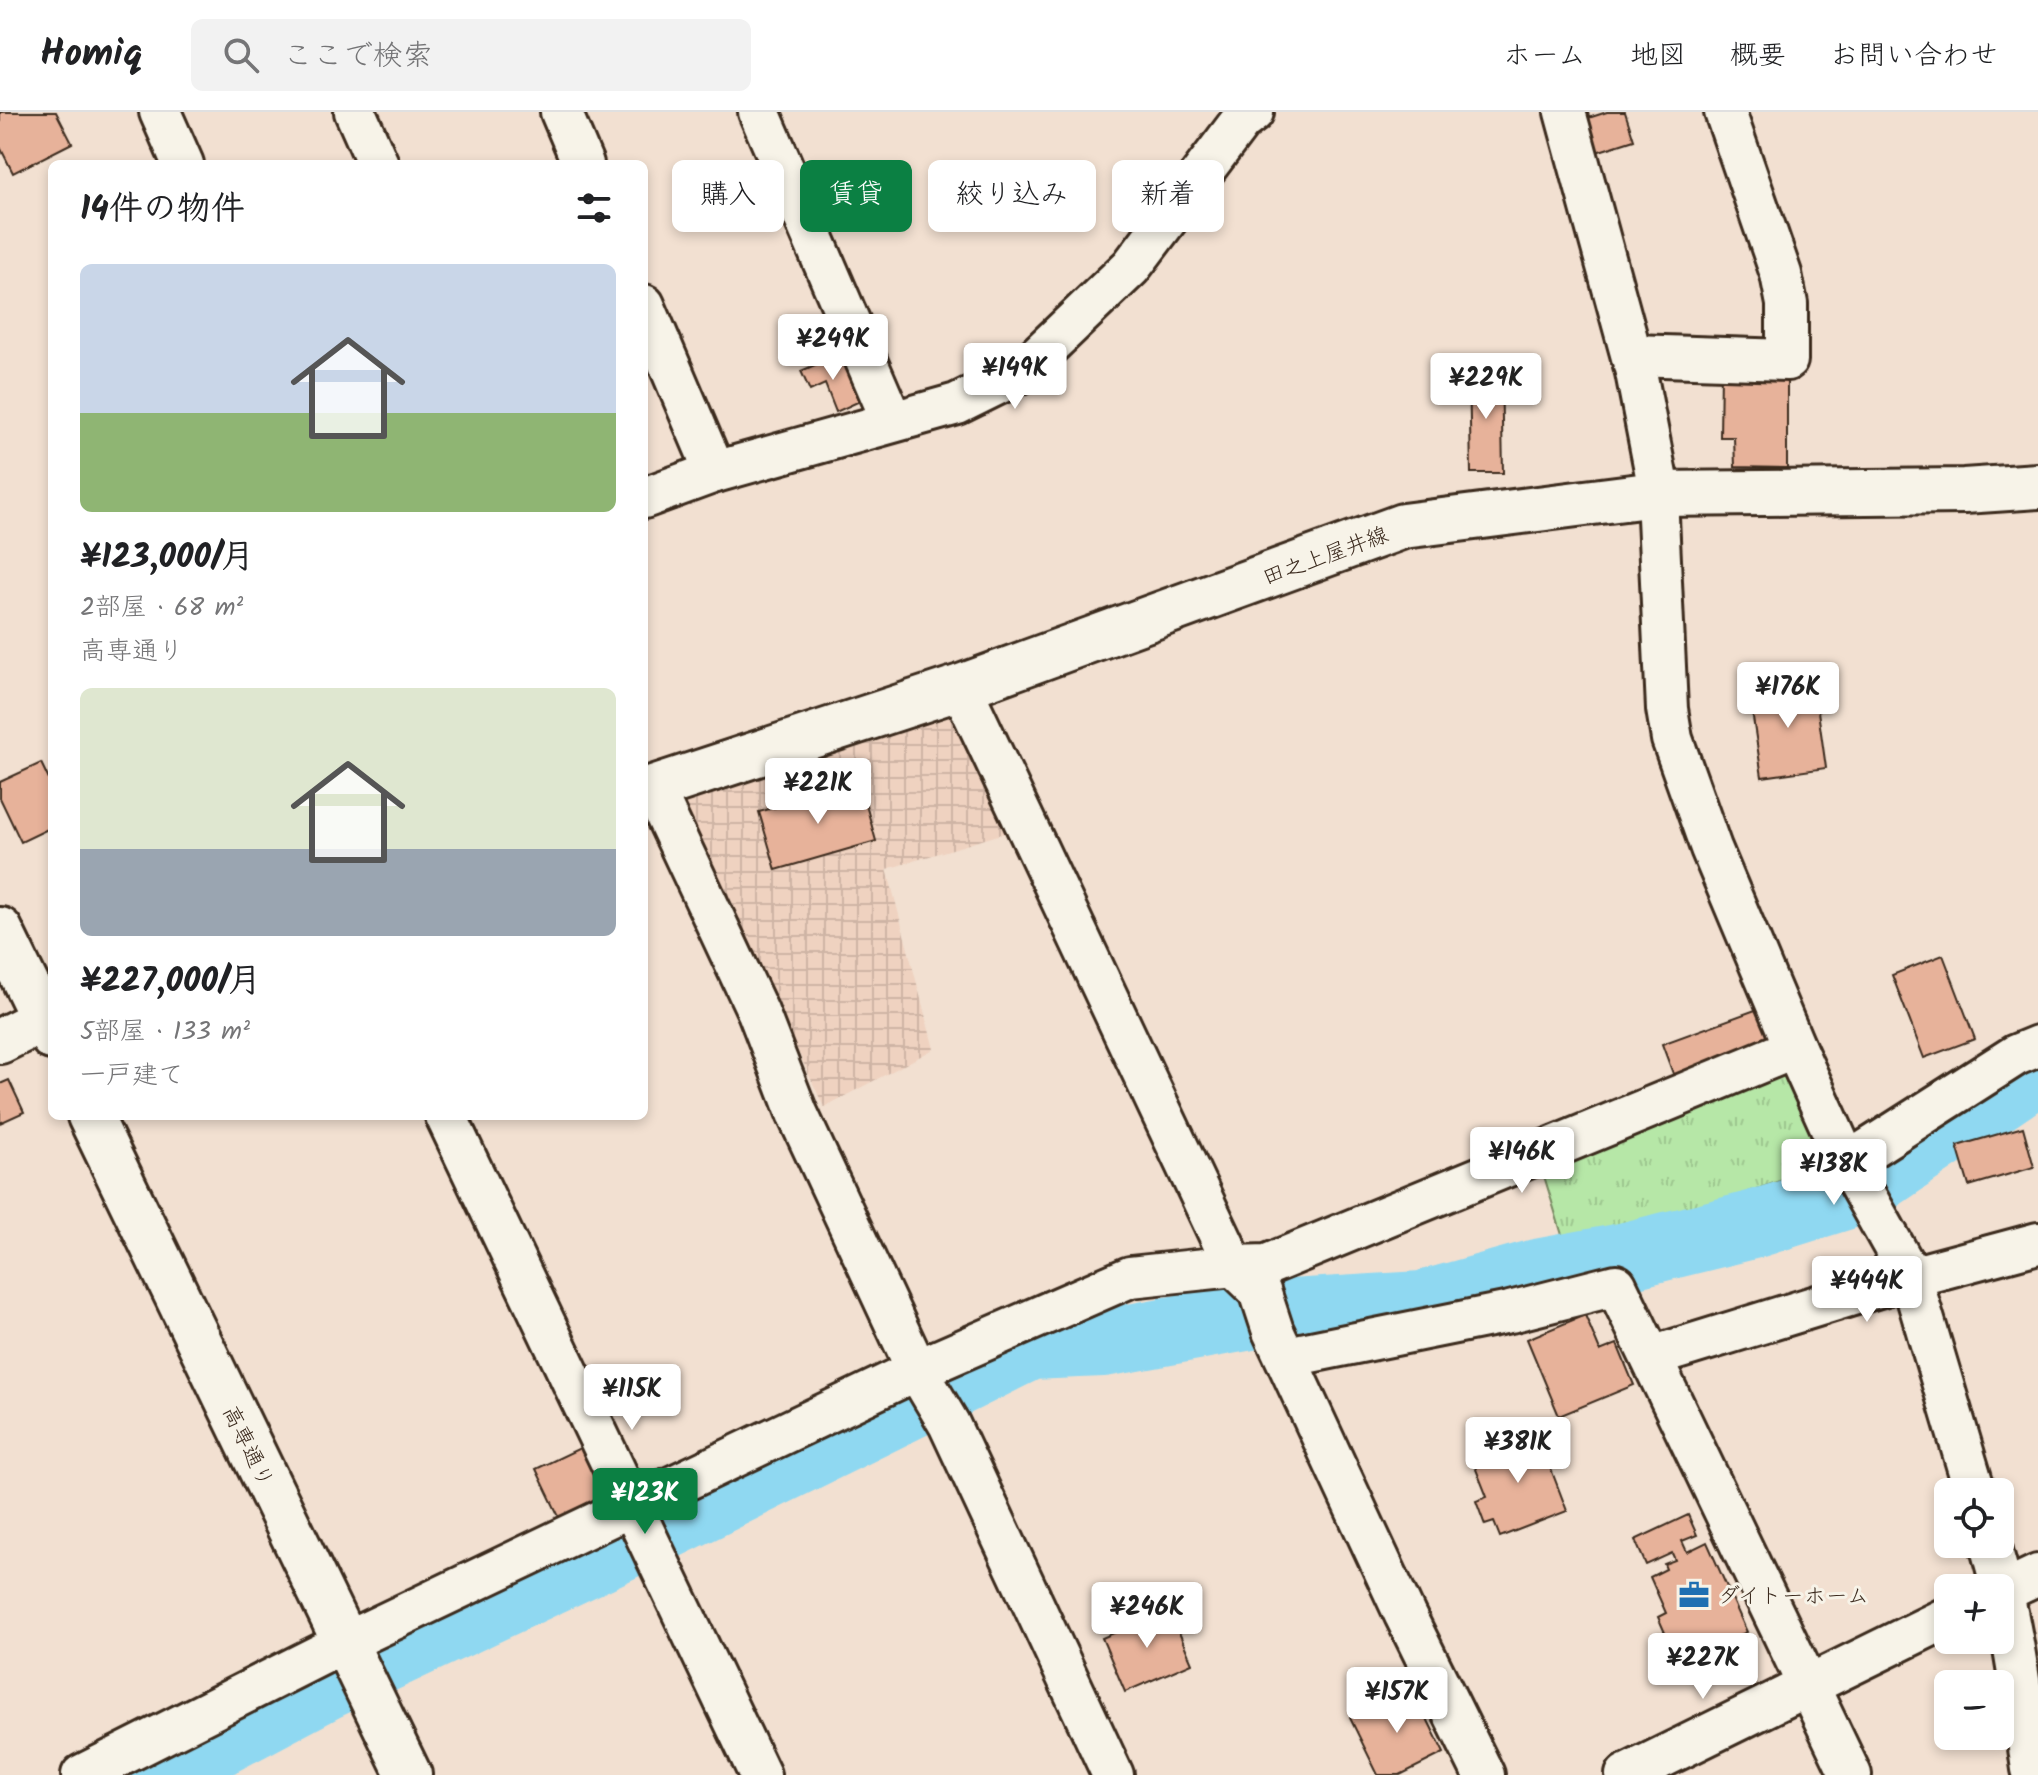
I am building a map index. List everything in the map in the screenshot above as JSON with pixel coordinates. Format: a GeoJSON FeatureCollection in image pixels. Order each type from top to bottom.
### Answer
{"type":"FeatureCollection","features":[{"type":"Feature","properties":{"kind":"main road","name":"田之上屋井線"},"geometry":{"type":"LineString","coordinates":[[648,789],[961,687],[1403,526],[1656,494],[1964,491],[2038,486]]}},
{"type":"Feature","properties":{"kind":"main road"},"geometry":{"type":"LineString","coordinates":[[0,930],[48,1022]]}},
{"type":"Feature","properties":{"kind":"main road"},"geometry":{"type":"LineString","coordinates":[[0,1041],[48,1024]]}},
{"type":"Feature","properties":{"kind":"main road","name":"高専通り"},"geometry":{"type":"LineString","coordinates":[[92,1120],[409,1775]]}},
{"type":"Feature","properties":{"kind":"street"},"geometry":{"type":"LineString","coordinates":[[160,112],[181,160]]}},
{"type":"Feature","properties":{"kind":"street"},"geometry":{"type":"LineString","coordinates":[[355,112],[376,160]]}},
{"type":"Feature","properties":{"kind":"street"},"geometry":{"type":"LineString","coordinates":[[561,112],[581,160]]}},
{"type":"Feature","properties":{"kind":"street"},"geometry":{"type":"LineString","coordinates":[[759,112],[892,421]]}},
{"type":"Feature","properties":{"kind":"street"},"geometry":{"type":"LineString","coordinates":[[1565,112],[1632,355],[1656,475],[1667,709],[1672,739],[1711,848],[1795,1048],[1849,1167],[1911,1277],[1971,1478]]}},
{"type":"Feature","properties":{"kind":"street"},"geometry":{"type":"LineString","coordinates":[[1632,355],[1787,360],[1787,304],[1781,274],[1725,112]]}},
{"type":"Feature","properties":{"kind":"street"},"geometry":{"type":"LineString","coordinates":[[648,497],[715,472],[957,404],[1020,373],[1131,267],[1241,115]]}},
{"type":"Feature","properties":{"kind":"street"},"geometry":{"type":"LineString","coordinates":[[648,314],[715,472]]}},
{"type":"Feature","properties":{"kind":"street"},"geometry":{"type":"LineString","coordinates":[[961,687],[1234,1266],[1260,1291],[1273,1331],[1405,1615],[1484,1775]]}},
{"type":"Feature","properties":{"kind":"street"},"geometry":{"type":"LineString","coordinates":[[648,789],[758,1012],[797,1113],[917,1370],[949,1424],[1113,1775]]}},
{"type":"Feature","properties":{"kind":"street"},"geometry":{"type":"LineString","coordinates":[[1849,1167],[2016,1055],[2038,1046]]}},
{"type":"Feature","properties":{"kind":"street"},"geometry":{"type":"LineString","coordinates":[[82,1775],[917,1370],[1130,1277],[1267,1265],[1795,1048]]}},
{"type":"Feature","properties":{"kind":"street"},"geometry":{"type":"LineString","coordinates":[[448,1120],[760,1775]]}},
{"type":"Feature","properties":{"kind":"street"},"geometry":{"type":"LineString","coordinates":[[1651,1357],[1911,1277],[2038,1243]]}},
{"type":"Feature","properties":{"kind":"street"},"geometry":{"type":"LineString","coordinates":[[1286,1357],[1510,1312],[1616,1285],[1851,1775]]}},
{"type":"Feature","properties":{"kind":"street"},"geometry":{"type":"LineString","coordinates":[[2014,1586],[2035,1775]]}},
{"type":"Feature","properties":{"kind":"street"},"geometry":{"type":"LineString","coordinates":[[1626,1775],[1934,1624]]}},
{"type":"Feature","properties":{"kind":"shaded area"},"geometry":{"type":"Polygon","coordinates":[[[950,717],[1008,832],[887,869],[934,1049],[824,1107],[683,804],[950,717]]]}},
{"type":"Feature","properties":{"kind":"green space"},"geometry":{"type":"Polygon","coordinates":[[[1791,1065],[1833,1162],[1695,1211],[1566,1248],[1541,1166],[1791,1065]]]}},
{"type":"Feature","properties":{"kind":"building"},"geometry":{"type":"Polygon","coordinates":[[[0,112],[56,112],[72,143],[13,173],[0,147],[0,112]]]}},
{"type":"Feature","properties":{"kind":"building"},"geometry":{"type":"Polygon","coordinates":[[[1607,112],[1625,112],[1634,140],[1590,154],[1579,121],[1607,112]]]}},
{"type":"Feature","properties":{"kind":"building"},"geometry":{"type":"Polygon","coordinates":[[[840,354],[860,401],[836,412],[825,384],[810,391],[801,371],[840,354]]]}},
{"type":"Feature","properties":{"kind":"building"},"geometry":{"type":"Polygon","coordinates":[[[1501,369],[1503,473],[1471,473],[1469,370],[1501,369]]]}},
{"type":"Feature","properties":{"kind":"building"},"geometry":{"type":"Polygon","coordinates":[[[1721,372],[1787,373],[1787,468],[1735,467],[1734,437],[1720,437],[1721,372]]]}},
{"type":"Feature","properties":{"kind":"building"},"geometry":{"type":"Polygon","coordinates":[[[1814,683],[1826,768],[1762,777],[1749,692],[1814,683]]]}},
{"type":"Feature","properties":{"kind":"building"},"geometry":{"type":"Polygon","coordinates":[[[41,763],[48,778],[48,829],[21,842],[0,798],[0,782],[41,763]]]}},
{"type":"Feature","properties":{"kind":"building"},"geometry":{"type":"Polygon","coordinates":[[[860,783],[876,841],[776,870],[759,812],[860,783]]]}},
{"type":"Feature","properties":{"kind":"building"},"geometry":{"type":"Polygon","coordinates":[[[1943,955],[1975,1039],[1924,1058],[1892,975],[1943,955]]]}},
{"type":"Feature","properties":{"kind":"building"},"geometry":{"type":"Polygon","coordinates":[[[1769,1005],[1782,1040],[1675,1079],[1662,1044],[1769,1005]]]}},
{"type":"Feature","properties":{"kind":"building"},"geometry":{"type":"Polygon","coordinates":[[[9,1080],[24,1112],[0,1123],[0,1084],[9,1080]]]}},
{"type":"Feature","properties":{"kind":"building"},"geometry":{"type":"Polygon","coordinates":[[[2023,1127],[2034,1167],[1969,1186],[1957,1146],[2023,1127]]]}},
{"type":"Feature","properties":{"kind":"building"},"geometry":{"type":"Polygon","coordinates":[[[1585,1315],[1600,1351],[1617,1344],[1634,1385],[1559,1416],[1527,1339],[1585,1315]]]}},
{"type":"Feature","properties":{"kind":"building"},"geometry":{"type":"Polygon","coordinates":[[[1536,1430],[1567,1511],[1500,1537],[1494,1522],[1485,1525],[1476,1501],[1487,1497],[1472,1459],[1489,1453],[1487,1448],[1536,1430]]]}},
{"type":"Feature","properties":{"kind":"building"},"geometry":{"type":"Polygon","coordinates":[[[582,1447],[606,1500],[561,1521],[536,1469],[582,1447]]]}},
{"type":"Feature","properties":{"kind":"building","name":"ダイトーホーム"},"geometry":{"type":"Polygon","coordinates":[[[1688,1515],[1697,1535],[1682,1541],[1687,1552],[1707,1542],[1747,1632],[1675,1664],[1662,1637],[1666,1635],[1658,1617],[1666,1613],[1650,1577],[1666,1569],[1664,1564],[1675,1560],[1672,1553],[1646,1565],[1635,1540],[1688,1515]]]}},
{"type":"Feature","properties":{"kind":"building"},"geometry":{"type":"Polygon","coordinates":[[[1169,1609],[1192,1663],[1125,1692],[1102,1638],[1169,1609]]]}},
{"type":"Feature","properties":{"kind":"building"},"geometry":{"type":"Polygon","coordinates":[[[1412,1688],[1444,1753],[1400,1775],[1378,1775],[1350,1718],[1412,1688]]]}},
{"type":"Feature","properties":{"kind":"waterway"},"geometry":{"type":"LineString","coordinates":[[158,1775],[326,1686],[660,1529],[1030,1346],[1103,1343],[1256,1315],[1422,1305],[1537,1273],[1618,1258],[1752,1225],[1860,1191],[2038,1070]]}},
{"type":"Feature","properties":{"kind":"place","name":"ダイトーホーム"},"geometry":{"type":"Point","coordinates":[1694,1595]}}]}
